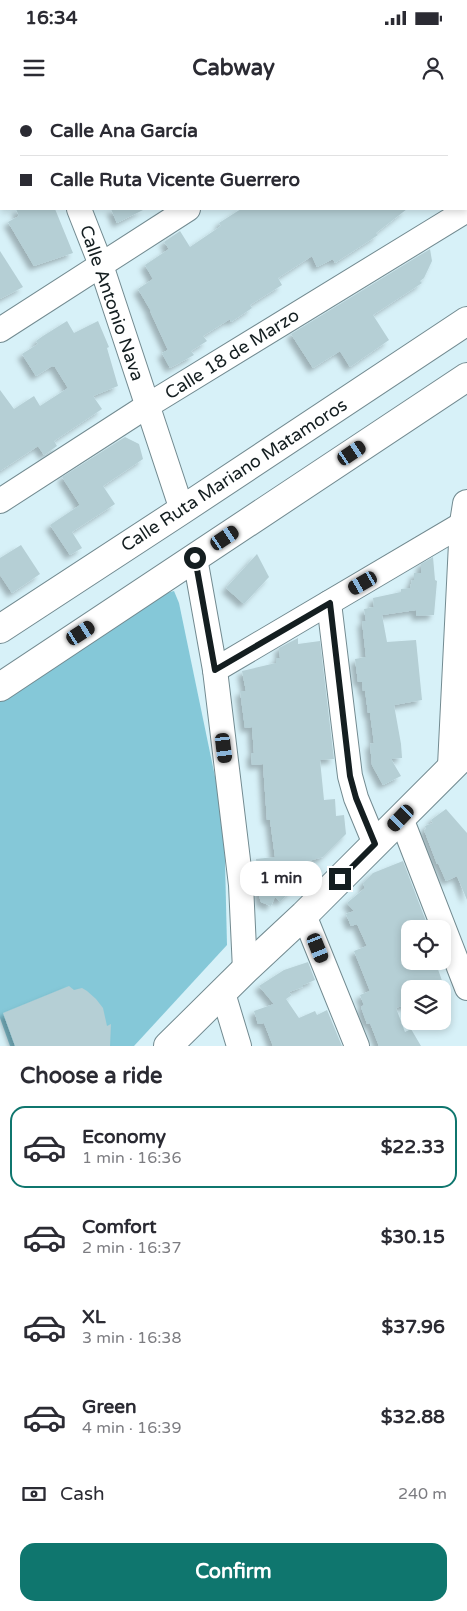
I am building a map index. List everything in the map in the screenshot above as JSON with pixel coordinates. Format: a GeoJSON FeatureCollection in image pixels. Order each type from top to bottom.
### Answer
{"type":"FeatureCollection","features":[{"type":"Feature","properties":{"kind":"main road","name":"Calle Ruta Mariano Matamoros"},"geometry":{"type":"LineString","coordinates":[[0,629],[467,321]]}},
{"type":"Feature","properties":{"kind":"main road"},"geometry":{"type":"LineString","coordinates":[[0,687],[467,376]]}},
{"type":"Feature","properties":{"kind":"main road"},"geometry":{"type":"LineString","coordinates":[[168,1046],[304,915],[460,759],[466,514]]}},
{"type":"Feature","properties":{"kind":"street","name":"Calle Antonio Nava"},"geometry":{"type":"LineString","coordinates":[[79,210],[101,265],[182,510]]}},
{"type":"Feature","properties":{"kind":"street"},"geometry":{"type":"LineString","coordinates":[[0,330],[186,210]]}},
{"type":"Feature","properties":{"kind":"street","name":"Calle 18 de Marzo"},"geometry":{"type":"LineString","coordinates":[[0,502],[147,406],[467,210]]}},
{"type":"Feature","properties":{"kind":"street"},"geometry":{"type":"LineString","coordinates":[[215,670],[330,603],[466,514]]}},
{"type":"Feature","properties":{"kind":"street"},"geometry":{"type":"LineString","coordinates":[[195,558],[215,670],[241,885],[245,970]]}},
{"type":"Feature","properties":{"kind":"street"},"geometry":{"type":"LineString","coordinates":[[330,603],[350,776],[356,798],[375,844]]}},
{"type":"Feature","properties":{"kind":"street"},"geometry":{"type":"LineString","coordinates":[[401,818],[467,988]]}},
{"type":"Feature","properties":{"kind":"street"},"geometry":{"type":"LineString","coordinates":[[304,915],[357,1046]]}},
{"type":"Feature","properties":{"kind":"street"},"geometry":{"type":"LineString","coordinates":[[223,993],[239,1046]]}},
{"type":"Feature","properties":{"kind":"shaded area"},"geometry":{"type":"Polygon","coordinates":[[[174,591],[179,603],[224,820],[227,945],[134,1046],[10,1046],[0,1018],[0,699],[155,596],[174,591]]]}},
{"type":"Feature","properties":{"kind":"building"},"geometry":{"type":"Polygon","coordinates":[[[16,210],[55,210],[73,253],[34,266],[8,222],[19,216],[16,210]]]}},
{"type":"Feature","properties":{"kind":"building"},"geometry":{"type":"Polygon","coordinates":[[[111,210],[143,210],[117,223],[111,210]]]}},
{"type":"Feature","properties":{"kind":"building"},"geometry":{"type":"Polygon","coordinates":[[[239,210],[406,210],[376,233],[378,235],[335,263],[333,259],[317,267],[312,256],[278,278],[282,285],[250,305],[252,308],[231,322],[230,319],[203,336],[207,341],[191,351],[194,355],[170,368],[162,353],[168,350],[151,311],[138,289],[153,279],[145,265],[169,249],[164,242],[180,231],[190,247],[221,226],[219,223],[239,210]]]}},
{"type":"Feature","properties":{"kind":"building"},"geometry":{"type":"Polygon","coordinates":[[[430,249],[432,261],[424,278],[420,281],[422,283],[373,315],[389,340],[350,367],[340,351],[313,368],[291,334],[430,249]]]}},
{"type":"Feature","properties":{"kind":"building"},"geometry":{"type":"Polygon","coordinates":[[[0,251],[23,287],[0,299],[0,251]]]}},
{"type":"Feature","properties":{"kind":"building"},"geometry":{"type":"Polygon","coordinates":[[[67,321],[74,333],[98,321],[109,347],[107,348],[118,386],[93,396],[102,409],[54,441],[57,446],[44,455],[38,446],[0,471],[0,390],[14,409],[34,396],[40,406],[68,388],[55,367],[52,366],[36,376],[22,354],[38,344],[36,341],[67,321]]]}},
{"type":"Feature","properties":{"kind":"building"},"geometry":{"type":"Polygon","coordinates":[[[125,437],[139,444],[143,459],[103,486],[115,504],[72,532],[82,548],[70,555],[50,525],[80,505],[62,477],[125,437]]]}},
{"type":"Feature","properties":{"kind":"building"},"geometry":{"type":"Polygon","coordinates":[[[21,545],[40,574],[12,593],[0,575],[0,558],[21,545]]]}},
{"type":"Feature","properties":{"kind":"building"},"geometry":{"type":"Polygon","coordinates":[[[257,554],[269,577],[244,604],[226,588],[257,554]]]}},
{"type":"Feature","properties":{"kind":"building"},"geometry":{"type":"Polygon","coordinates":[[[433,557],[435,580],[437,581],[434,615],[416,616],[416,610],[382,615],[387,642],[416,640],[422,700],[394,705],[402,758],[391,759],[401,776],[383,785],[372,765],[370,744],[374,743],[370,713],[368,713],[362,682],[358,682],[355,659],[366,657],[362,621],[366,621],[364,609],[374,607],[373,598],[401,592],[401,589],[410,588],[412,580],[414,580],[414,573],[421,573],[421,564],[433,557]]]}},
{"type":"Feature","properties":{"kind":"building"},"geometry":{"type":"Polygon","coordinates":[[[298,638],[298,644],[320,641],[334,759],[320,760],[324,800],[335,799],[336,816],[344,815],[346,834],[323,857],[305,862],[307,874],[280,902],[275,897],[271,906],[261,902],[259,896],[256,859],[275,857],[270,820],[267,820],[263,764],[252,765],[251,753],[254,753],[252,727],[245,728],[240,691],[246,691],[242,671],[276,663],[276,658],[280,658],[279,648],[298,638]]]}},
{"type":"Feature","properties":{"kind":"building"},"geometry":{"type":"Polygon","coordinates":[[[446,809],[467,833],[467,900],[457,876],[446,881],[437,864],[424,830],[426,829],[425,826],[433,823],[431,820],[446,809]]]}},
{"type":"Feature","properties":{"kind":"building"},"geometry":{"type":"Polygon","coordinates":[[[403,861],[426,920],[401,920],[401,970],[438,970],[442,980],[401,980],[401,1006],[396,1008],[401,1021],[401,1030],[405,1032],[412,1030],[421,1046],[379,1046],[370,1023],[367,1024],[361,1007],[364,1005],[360,995],[370,991],[354,951],[367,946],[357,924],[351,926],[346,914],[354,911],[347,903],[365,888],[363,883],[373,873],[403,861]]]}},
{"type":"Feature","properties":{"kind":"building"},"geometry":{"type":"Polygon","coordinates":[[[308,962],[315,980],[289,992],[292,995],[286,999],[299,1018],[315,1011],[317,1015],[327,1010],[342,1046],[273,1046],[264,1023],[258,1024],[254,1011],[274,1004],[259,986],[284,970],[308,962]]]}},
{"type":"Feature","properties":{"kind":"building"},"geometry":{"type":"Polygon","coordinates":[[[69,986],[74,990],[82,988],[87,991],[103,1008],[107,1026],[111,1024],[110,1046],[15,1046],[3,1013],[69,986]]]}},
{"type":"Feature","properties":{"kind":"route"},"geometry":{"type":"LineString","coordinates":[[195,558],[215,670],[330,603],[350,776],[356,798],[375,844],[340,879]]}}]}
